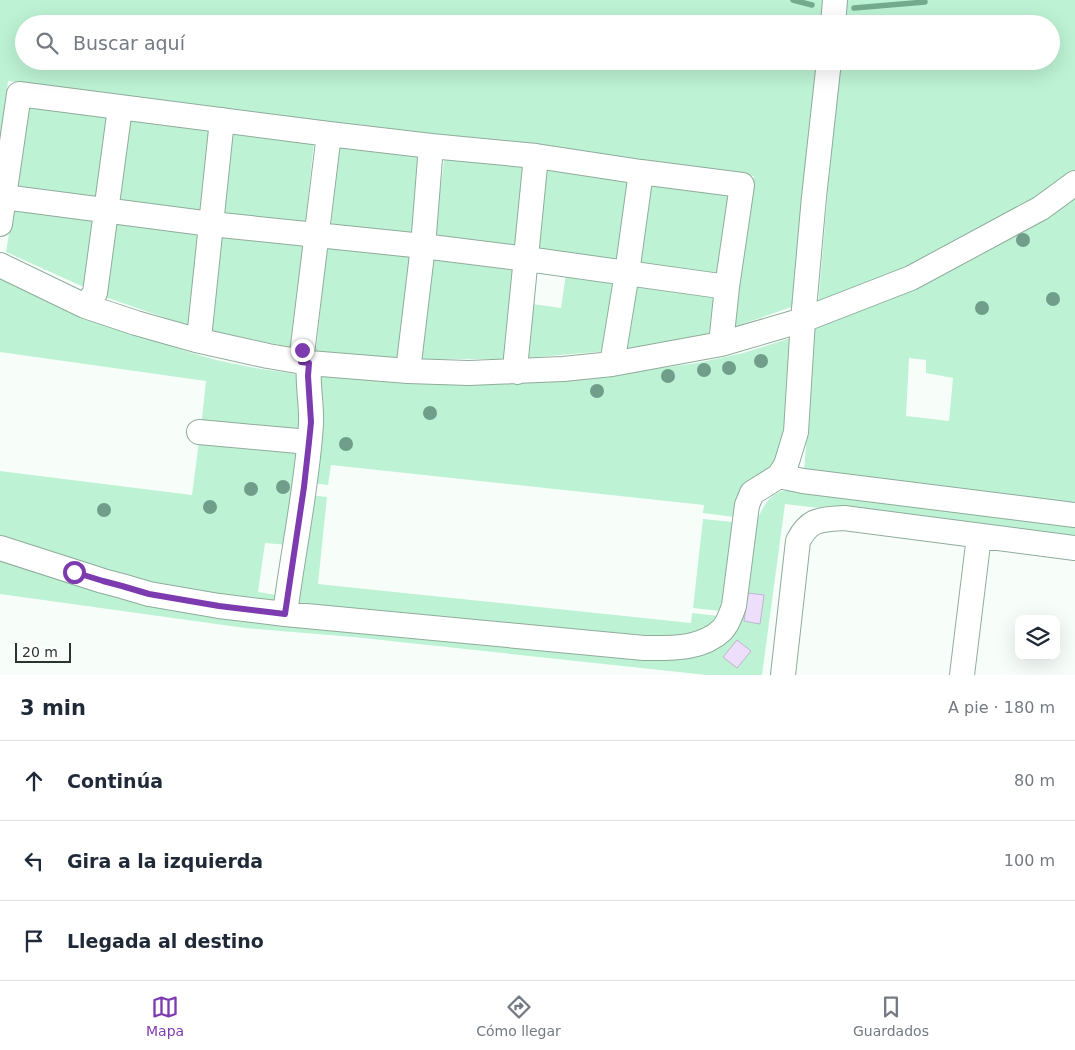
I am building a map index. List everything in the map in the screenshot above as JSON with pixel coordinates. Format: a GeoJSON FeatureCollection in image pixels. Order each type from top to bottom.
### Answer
{"type":"FeatureCollection","features":[{"type":"Feature","properties":{"kind":"street"},"geometry":{"type":"LineString","coordinates":[[834,15],[835,0]]}},
{"type":"Feature","properties":{"kind":"street"},"geometry":{"type":"LineString","coordinates":[[0,548],[149,594],[219,606],[644,648],[694,645],[706,640],[722,630],[729,620],[734,606],[747,505],[752,493],[779,476],[786,465],[796,432],[803,320],[828,70]]}},
{"type":"Feature","properties":{"kind":"street"},"geometry":{"type":"LineString","coordinates":[[0,224],[19,94],[329,134],[536,156],[742,185],[727,287],[721,344]]}},
{"type":"Feature","properties":{"kind":"street"},"geometry":{"type":"LineString","coordinates":[[85,306],[95,293],[120,108]]}},
{"type":"Feature","properties":{"kind":"street"},"geometry":{"type":"LineString","coordinates":[[196,340],[200,329],[222,120]]}},
{"type":"Feature","properties":{"kind":"street"},"geometry":{"type":"LineString","coordinates":[[285,614],[313,488],[309,442],[311,422],[308,376],[305,363],[316,235],[329,134]]}},
{"type":"Feature","properties":{"kind":"street"},"geometry":{"type":"LineString","coordinates":[[408,372],[423,246],[431,146]]}},
{"type":"Feature","properties":{"kind":"street"},"geometry":{"type":"LineString","coordinates":[[517,372],[516,358],[536,156]]}},
{"type":"Feature","properties":{"kind":"street"},"geometry":{"type":"LineString","coordinates":[[612,364],[641,172]]}},
{"type":"Feature","properties":{"kind":"street"},"geometry":{"type":"LineString","coordinates":[[0,265],[85,306],[136,323],[196,340],[305,363],[408,372],[469,373],[563,370],[612,364],[721,344],[803,320],[911,278],[1041,208],[1075,183]]}},
{"type":"Feature","properties":{"kind":"street"},"geometry":{"type":"LineString","coordinates":[[4,197],[211,224],[423,246],[727,287]]}},
{"type":"Feature","properties":{"kind":"street"},"geometry":{"type":"LineString","coordinates":[[199,432],[309,442]]}},
{"type":"Feature","properties":{"kind":"street"},"geometry":{"type":"LineString","coordinates":[[779,476],[803,481],[1075,515]]}},
{"type":"Feature","properties":{"kind":"street"},"geometry":{"type":"LineString","coordinates":[[783,675],[798,542],[804,531],[812,523],[844,518],[1075,548]]}},
{"type":"Feature","properties":{"kind":"street"},"geometry":{"type":"LineString","coordinates":[[962,675],[979,536]]}},
{"type":"Feature","properties":{"kind":"green space"},"geometry":{"type":"Polygon","coordinates":[[[0,0],[823,0],[822,15],[15,15],[15,70],[816,70],[794,306],[734,327],[754,176],[8,81],[0,144],[0,0]]]}},
{"type":"Feature","properties":{"kind":"green space"},"geometry":{"type":"Polygon","coordinates":[[[844,0],[1075,0],[1075,176],[963,245],[818,306],[838,70],[1060,70],[1060,15],[843,15],[844,0]]]}},
{"type":"Feature","properties":{"kind":"green space"},"geometry":{"type":"Polygon","coordinates":[[[27,103],[110,115],[97,199],[15,187],[27,103]]]}},
{"type":"Feature","properties":{"kind":"green space"},"geometry":{"type":"Polygon","coordinates":[[[128,118],[212,128],[202,212],[116,201],[128,118]]]}},
{"type":"Feature","properties":{"kind":"green space"},"geometry":{"type":"Polygon","coordinates":[[[232,132],[314,142],[305,226],[221,217],[232,132]]]}},
{"type":"Feature","properties":{"kind":"green space"},"geometry":{"type":"Polygon","coordinates":[[[340,143],[421,152],[412,235],[331,226],[340,143]]]}},
{"type":"Feature","properties":{"kind":"green space"},"geometry":{"type":"Polygon","coordinates":[[[445,154],[527,165],[516,247],[434,236],[445,154]]]}},
{"type":"Feature","properties":{"kind":"green space"},"geometry":{"type":"Polygon","coordinates":[[[545,166],[630,178],[619,262],[535,250],[545,166]]]}},
{"type":"Feature","properties":{"kind":"green space"},"geometry":{"type":"Polygon","coordinates":[[[650,181],[733,192],[722,274],[637,264],[650,181]]]}},
{"type":"Feature","properties":{"kind":"green space"},"geometry":{"type":"Polygon","coordinates":[[[1075,199],[1075,506],[804,471],[815,328],[888,300],[965,263],[1075,199]],[[909,358],[906,416],[949,421],[953,378],[926,373],[926,360],[909,358]]]}},
{"type":"Feature","properties":{"kind":"green space"},"geometry":{"type":"Polygon","coordinates":[[[13,208],[94,219],[86,288],[6,252],[13,208]]]}},
{"type":"Feature","properties":{"kind":"green space"},"geometry":{"type":"Polygon","coordinates":[[[117,222],[201,234],[189,326],[105,297],[117,222]]]}},
{"type":"Feature","properties":{"kind":"green space"},"geometry":{"type":"Polygon","coordinates":[[[219,235],[303,243],[290,347],[207,330],[219,235]]]}},
{"type":"Feature","properties":{"kind":"green space"},"geometry":{"type":"Polygon","coordinates":[[[327,246],[412,255],[401,358],[316,351],[327,246]]]}},
{"type":"Feature","properties":{"kind":"green space"},"geometry":{"type":"Polygon","coordinates":[[[429,257],[516,268],[507,359],[416,359],[429,257]]]}},
{"type":"Feature","properties":{"kind":"green space"},"geometry":{"type":"Polygon","coordinates":[[[566,274],[619,281],[608,351],[525,358],[533,304],[561,308],[566,274]]]}},
{"type":"Feature","properties":{"kind":"green space"},"geometry":{"type":"Polygon","coordinates":[[[0,276],[125,329],[176,348],[227,362],[303,375],[303,435],[201,427],[206,381],[0,352],[0,276]]]}},
{"type":"Feature","properties":{"kind":"green space"},"geometry":{"type":"Polygon","coordinates":[[[634,285],[717,295],[711,334],[624,349],[634,285]]]}},
{"type":"Feature","properties":{"kind":"green space"},"geometry":{"type":"Polygon","coordinates":[[[791,338],[785,447],[781,460],[734,517],[703,513],[704,505],[331,465],[328,485],[312,483],[315,375],[375,381],[461,383],[588,378],[697,363],[743,353],[791,338]]]}},
{"type":"Feature","properties":{"kind":"green space"},"geometry":{"type":"Polygon","coordinates":[[[199,441],[301,451],[288,545],[265,543],[258,592],[276,595],[281,602],[179,590],[126,576],[0,537],[0,471],[192,495],[199,441]]]}},
{"type":"Feature","properties":{"kind":"green space"},"geometry":{"type":"Polygon","coordinates":[[[795,490],[1075,526],[1075,538],[785,504],[762,675],[707,675],[353,637],[245,628],[0,594],[0,557],[77,582],[675,658],[701,655],[718,645],[755,524],[762,510],[774,495],[781,491],[795,490]],[[748,593],[744,621],[759,623],[764,595],[748,593]]]}},
{"type":"Feature","properties":{"kind":"green space"},"geometry":{"type":"Polygon","coordinates":[[[310,495],[327,497],[318,584],[691,623],[692,613],[718,616],[705,629],[680,639],[569,631],[294,602],[310,495]]]}},
{"type":"Feature","properties":{"kind":"green space"},"geometry":{"type":"Polygon","coordinates":[[[703,519],[732,522],[728,586],[720,611],[693,608],[703,519]]]}},
{"type":"Feature","properties":{"kind":"building"},"geometry":{"type":"Polygon","coordinates":[[[748,593],[764,595],[760,624],[744,621],[748,593]]]}},
{"type":"Feature","properties":{"kind":"building"},"geometry":{"type":"Polygon","coordinates":[[[737,640],[751,651],[737,668],[723,657],[737,640]]]}},
{"type":"Feature","properties":{"kind":"waterway"},"geometry":{"type":"LineString","coordinates":[[793,0],[812,5]]}},
{"type":"Feature","properties":{"kind":"waterway"},"geometry":{"type":"LineString","coordinates":[[854,8],[925,2]]}},
{"type":"Feature","properties":{"kind":"route"},"geometry":{"type":"LineString","coordinates":[[74,572],[149,594],[219,606],[285,614],[304,487],[311,422],[309,363],[301,362],[302,350]]}}]}
